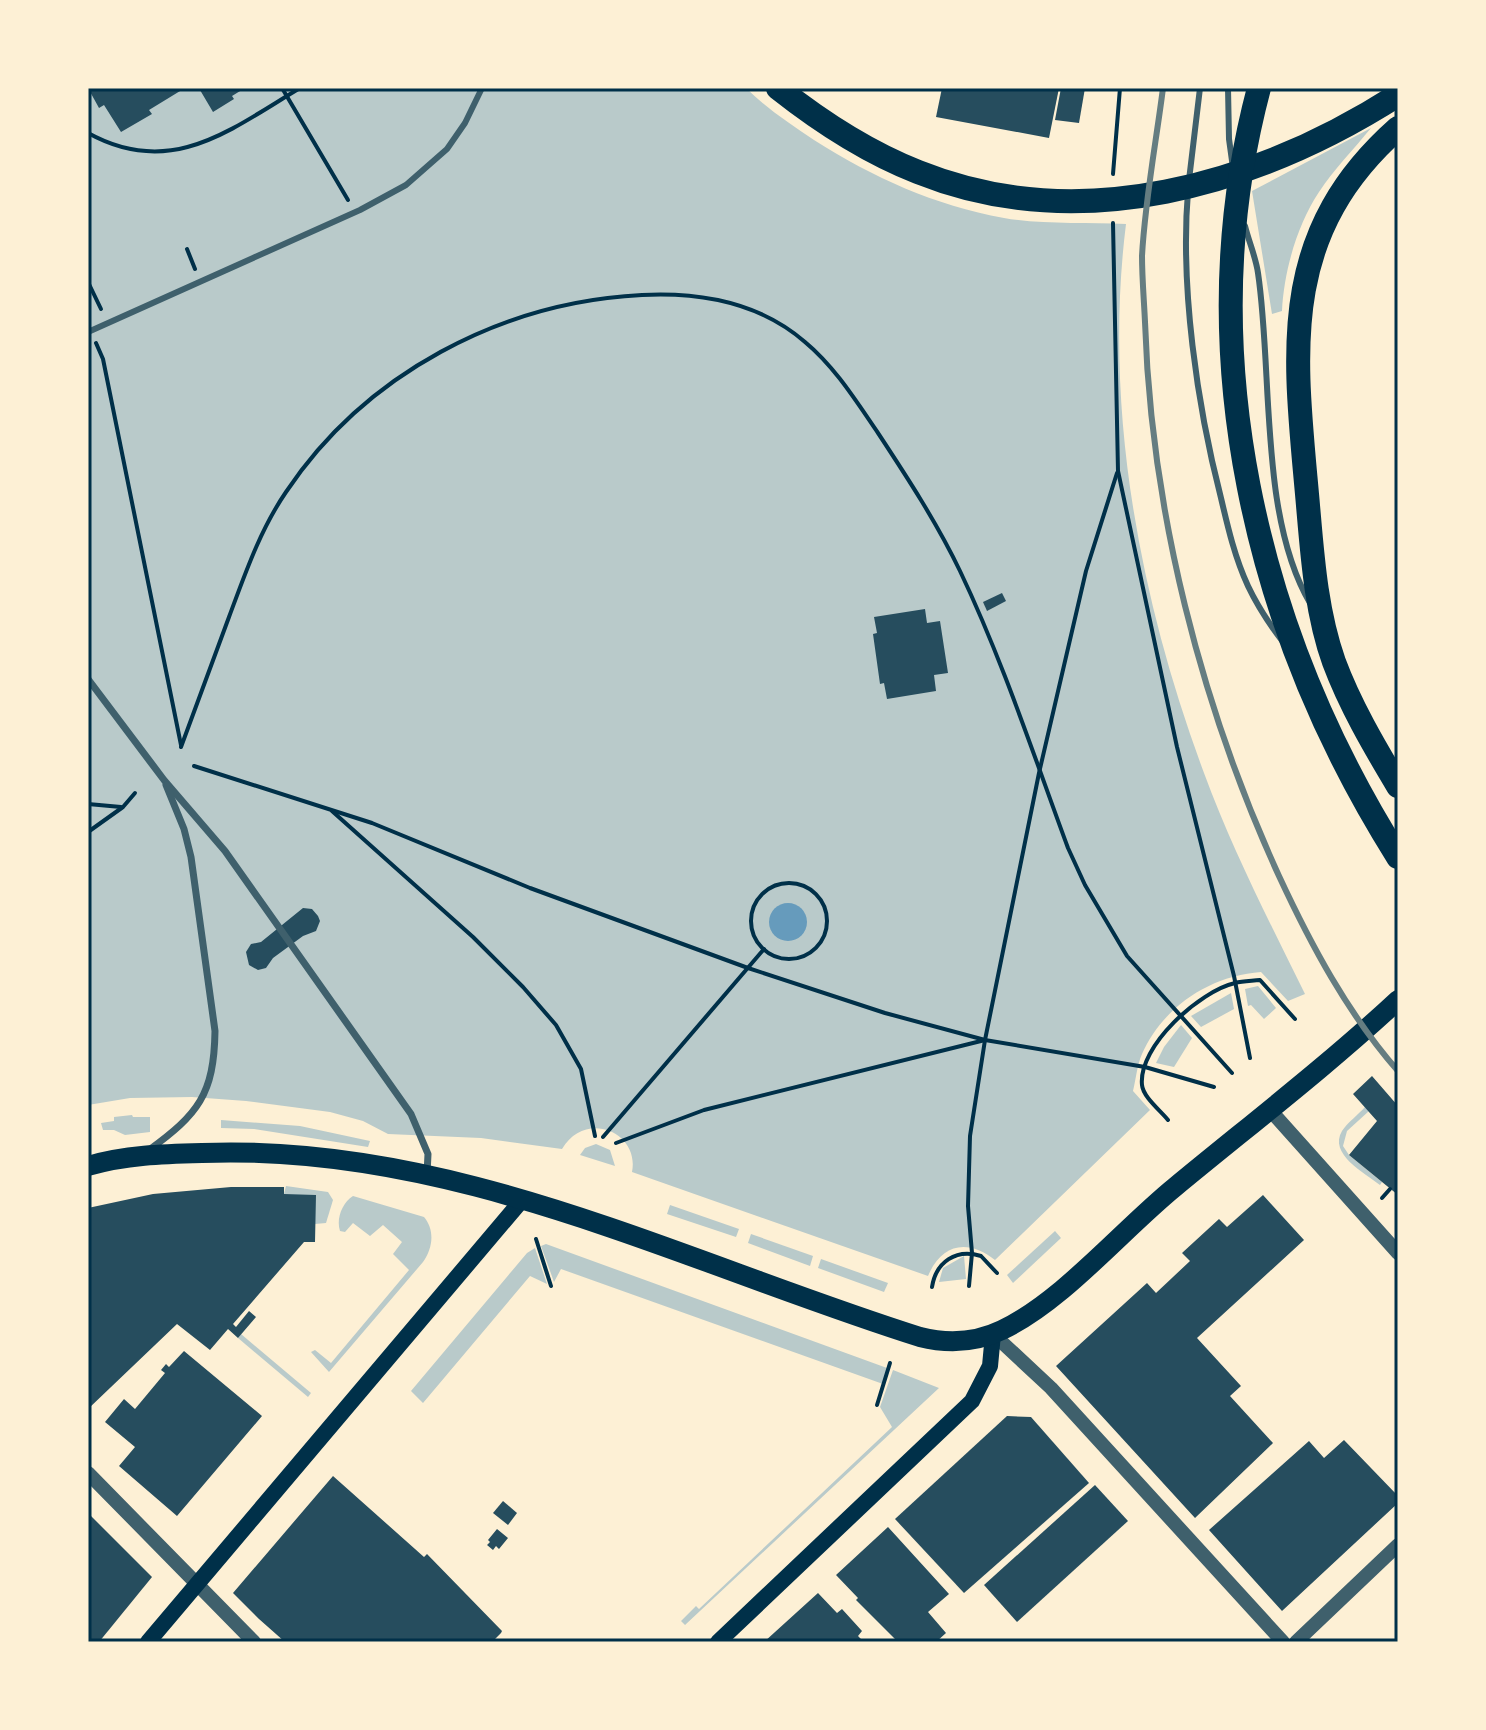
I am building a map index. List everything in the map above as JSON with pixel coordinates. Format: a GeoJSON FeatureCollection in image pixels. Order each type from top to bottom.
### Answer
{"type":"FeatureCollection","features":[{"type":"Feature","properties":{"kind":"highway"},"geometry":{"type":"LineString","coordinates":[[778,88],[838,132],[916,172],[993,195],[1058,202],[1159,193],[1228,177],[1312,144],[1398,95]]}},
{"type":"Feature","properties":{"kind":"highway"},"geometry":{"type":"LineString","coordinates":[[1259,88],[1244,153],[1233,230],[1230,308],[1234,394],[1246,478],[1280,608],[1301,666],[1345,763],[1398,857]]}},
{"type":"Feature","properties":{"kind":"highway"},"geometry":{"type":"LineString","coordinates":[[1398,128],[1366,158],[1341,191],[1314,247],[1296,339],[1297,388],[1312,551],[1324,626],[1342,683],[1398,786]]}},
{"type":"Feature","properties":{"kind":"main road"},"geometry":{"type":"LineString","coordinates":[[88,1166],[143,1155],[244,1152],[284,1153],[427,1174],[571,1214],[920,1337],[962,1342],[993,1334],[1017,1322],[1043,1303],[1174,1188],[1339,1055],[1398,1000]]}},
{"type":"Feature","properties":{"kind":"main road"},"geometry":{"type":"LineString","coordinates":[[148,1642],[522,1200]]}},
{"type":"Feature","properties":{"kind":"main road"},"geometry":{"type":"LineString","coordinates":[[718,1642],[972,1401],[990,1366],[993,1334]]}},
{"type":"Feature","properties":{"kind":"street"},"geometry":{"type":"LineString","coordinates":[[88,679],[164,780],[225,851],[411,1114],[428,1154],[427,1174]]}},
{"type":"Feature","properties":{"kind":"street"},"geometry":{"type":"LineString","coordinates":[[143,1155],[197,1110],[215,1052],[215,1031],[191,857],[184,829],[164,780]]}},
{"type":"Feature","properties":{"kind":"street"},"geometry":{"type":"LineString","coordinates":[[1271,1111],[1398,1253]]}},
{"type":"Feature","properties":{"kind":"street"},"geometry":{"type":"LineString","coordinates":[[993,1334],[1051,1388],[1283,1642]]}},
{"type":"Feature","properties":{"kind":"street"},"geometry":{"type":"LineString","coordinates":[[88,1473],[254,1642]]}},
{"type":"Feature","properties":{"kind":"street"},"geometry":{"type":"LineString","coordinates":[[1296,1642],[1398,1545]]}},
{"type":"Feature","properties":{"kind":"lane"},"geometry":{"type":"LineString","coordinates":[[88,332],[360,210],[406,185],[430,166],[457,136],[482,88]]}},
{"type":"Feature","properties":{"kind":"lane"},"geometry":{"type":"LineString","coordinates":[[1200,88],[1191,152],[1186,238],[1192,335],[1203,415],[1232,541],[1254,597],[1301,666]]}},
{"type":"Feature","properties":{"kind":"lane"},"geometry":{"type":"LineString","coordinates":[[1228,88],[1229,139],[1242,216],[1258,271],[1275,472],[1285,542],[1302,588],[1324,626]]}},
{"type":"Feature","properties":{"kind":"path"},"geometry":{"type":"LineString","coordinates":[[282,88],[348,200]]}},
{"type":"Feature","properties":{"kind":"path"},"geometry":{"type":"LineString","coordinates":[[88,133],[131,151],[147,153],[180,149],[229,131],[300,88]]}},
{"type":"Feature","properties":{"kind":"path"},"geometry":{"type":"LineString","coordinates":[[1113,172],[1120,88]]}},
{"type":"Feature","properties":{"kind":"path"},"geometry":{"type":"LineString","coordinates":[[1113,267],[1118,471],[1177,747],[1235,982],[1250,1058]]}},
{"type":"Feature","properties":{"kind":"path"},"geometry":{"type":"LineString","coordinates":[[88,282],[108,323]]}},
{"type":"Feature","properties":{"kind":"path"},"geometry":{"type":"LineString","coordinates":[[103,359],[181,747],[255,548],[285,493],[324,442],[362,405],[416,366],[466,339],[525,314],[600,297],[675,294],[719,298],[761,314],[804,341],[849,389],[915,491],[959,569],[1068,848],[1092,897],[1127,956],[1232,1073]]}},
{"type":"Feature","properties":{"kind":"path"},"geometry":{"type":"LineString","coordinates":[[969,1286],[972,1253],[968,1227],[969,1148],[985,1040],[1039,773],[1086,571],[1118,471]]}},
{"type":"Feature","properties":{"kind":"path"},"geometry":{"type":"LineString","coordinates":[[194,766],[329,808],[530,888],[748,968],[885,1013],[985,1040],[1145,1067],[1214,1087]]}},
{"type":"Feature","properties":{"kind":"path"},"geometry":{"type":"LineString","coordinates":[[88,832],[123,807],[135,793]]}},
{"type":"Feature","properties":{"kind":"path"},"geometry":{"type":"LineString","coordinates":[[88,804],[123,807]]}},
{"type":"Feature","properties":{"kind":"path"},"geometry":{"type":"LineString","coordinates":[[329,808],[473,937],[556,1025],[581,1069],[595,1136]]}},
{"type":"Feature","properties":{"kind":"path"},"geometry":{"type":"LineString","coordinates":[[794,883],[816,893],[827,916],[821,941],[812,951],[788,958],[775,956],[764,949],[752,929],[752,917],[761,895],[771,888],[794,883]]}},
{"type":"Feature","properties":{"kind":"path"},"geometry":{"type":"LineString","coordinates":[[603,1137],[764,949]]}},
{"type":"Feature","properties":{"kind":"path"},"geometry":{"type":"LineString","coordinates":[[1168,1120],[1144,1091],[1142,1083],[1145,1067],[1162,1036],[1181,1015],[1235,982],[1260,980],[1295,1019]]}},
{"type":"Feature","properties":{"kind":"path"},"geometry":{"type":"LineString","coordinates":[[616,1143],[704,1110],[985,1040]]}},
{"type":"Feature","properties":{"kind":"path"},"geometry":{"type":"LineString","coordinates":[[1382,1198],[1390,1189]]}},
{"type":"Feature","properties":{"kind":"path"},"geometry":{"type":"LineString","coordinates":[[536,1239],[551,1286]]}},
{"type":"Feature","properties":{"kind":"path"},"geometry":{"type":"LineString","coordinates":[[932,1287],[943,1263],[959,1254],[972,1253],[986,1259],[997,1273]]}},
{"type":"Feature","properties":{"kind":"path"},"geometry":{"type":"LineString","coordinates":[[877,1405],[890,1363]]}},
{"type":"Feature","properties":{"kind":"shaded area"},"geometry":{"type":"Polygon","coordinates":[[[88,88],[746,88],[778,116],[837,154],[929,198],[1019,220],[1126,224],[1120,293],[1119,363],[1132,503],[1145,572],[1181,708],[1204,773],[1239,857],[1305,994],[1288,1001],[1261,972],[1206,987],[1175,1008],[1151,1037],[1140,1058],[1133,1091],[1150,1110],[995,1260],[975,1249],[957,1248],[941,1257],[928,1276],[632,1172],[628,1146],[609,1130],[584,1130],[572,1137],[562,1149],[481,1138],[388,1134],[363,1121],[330,1112],[246,1101],[192,1097],[130,1098],[88,1105],[88,88]]]}},
{"type":"Feature","properties":{"kind":"shaded area"},"geometry":{"type":"Polygon","coordinates":[[[1371,128],[1331,175],[1311,205],[1293,249],[1282,311],[1272,314],[1252,191],[1371,128]]]}},
{"type":"Feature","properties":{"kind":"shaded area"},"geometry":{"type":"Polygon","coordinates":[[[1258,986],[1276,1008],[1264,1019],[1251,1005],[1248,1006],[1245,989],[1258,986]]]}},
{"type":"Feature","properties":{"kind":"shaded area"},"geometry":{"type":"Polygon","coordinates":[[[1231,993],[1234,1009],[1201,1027],[1191,1016],[1231,993]]]}},
{"type":"Feature","properties":{"kind":"shaded area"},"geometry":{"type":"Polygon","coordinates":[[[1181,1025],[1192,1038],[1174,1067],[1156,1063],[1164,1047],[1181,1025]]]}},
{"type":"Feature","properties":{"kind":"shaded area"},"geometry":{"type":"Polygon","coordinates":[[[1365,1107],[1369,1111],[1347,1131],[1343,1146],[1349,1155],[1382,1182],[1380,1185],[1350,1162],[1340,1147],[1342,1131],[1365,1107]]]}},
{"type":"Feature","properties":{"kind":"shaded area"},"geometry":{"type":"Polygon","coordinates":[[[114,1117],[150,1117],[150,1132],[125,1135],[114,1130],[103,1130],[101,1123],[114,1121],[114,1117]]]}},
{"type":"Feature","properties":{"kind":"shaded area"},"geometry":{"type":"Polygon","coordinates":[[[221,1120],[300,1126],[370,1141],[368,1147],[254,1129],[221,1128],[221,1120]]]}},
{"type":"Feature","properties":{"kind":"shaded area"},"geometry":{"type":"Polygon","coordinates":[[[596,1144],[610,1150],[615,1166],[580,1155],[585,1148],[596,1144]]]}},
{"type":"Feature","properties":{"kind":"shaded area"},"geometry":{"type":"Polygon","coordinates":[[[286,1186],[328,1192],[333,1200],[326,1223],[315,1224],[284,1194],[286,1186]]]}},
{"type":"Feature","properties":{"kind":"shaded area"},"geometry":{"type":"Polygon","coordinates":[[[353,1196],[424,1217],[430,1228],[431,1245],[423,1262],[329,1372],[311,1352],[315,1350],[331,1363],[409,1270],[393,1254],[402,1242],[383,1225],[370,1236],[353,1223],[345,1232],[340,1231],[341,1212],[353,1196]]]}},
{"type":"Feature","properties":{"kind":"shaded area"},"geometry":{"type":"Polygon","coordinates":[[[670,1205],[739,1229],[736,1237],[667,1214],[670,1205]]]}},
{"type":"Feature","properties":{"kind":"shaded area"},"geometry":{"type":"Polygon","coordinates":[[[1055,1231],[1061,1238],[1013,1283],[1007,1275],[1055,1231]]]}},
{"type":"Feature","properties":{"kind":"shaded area"},"geometry":{"type":"Polygon","coordinates":[[[751,1234],[813,1256],[810,1266],[748,1243],[751,1234]]]}},
{"type":"Feature","properties":{"kind":"shaded area"},"geometry":{"type":"Polygon","coordinates":[[[546,1244],[887,1368],[883,1384],[561,1269],[554,1282],[541,1246],[546,1244]]]}},
{"type":"Feature","properties":{"kind":"shaded area"},"geometry":{"type":"Polygon","coordinates":[[[535,1248],[547,1284],[530,1276],[423,1403],[411,1391],[527,1253],[535,1248]]]}},
{"type":"Feature","properties":{"kind":"shaded area"},"geometry":{"type":"Polygon","coordinates":[[[964,1256],[966,1279],[939,1282],[943,1268],[964,1256]]]}},
{"type":"Feature","properties":{"kind":"shaded area"},"geometry":{"type":"Polygon","coordinates":[[[821,1259],[888,1283],[884,1292],[818,1268],[821,1259]]]}},
{"type":"Feature","properties":{"kind":"shaded area"},"geometry":{"type":"Polygon","coordinates":[[[241,1334],[311,1393],[308,1397],[238,1338],[241,1334]]]}},
{"type":"Feature","properties":{"kind":"shaded area"},"geometry":{"type":"Polygon","coordinates":[[[893,1370],[939,1388],[685,1625],[681,1621],[696,1606],[699,1609],[892,1427],[880,1407],[893,1370]]]}},
{"type":"Feature","properties":{"kind":"water"},"geometry":{"type":"Polygon","coordinates":[[[788,903],[802,908],[807,922],[802,936],[788,941],[774,936],[769,922],[774,908],[788,903]]]}},
{"type":"Feature","properties":{"kind":"building"},"geometry":{"type":"Polygon","coordinates":[[[88,88],[185,88],[149,110],[152,114],[121,132],[104,105],[99,108],[88,88]]]}},
{"type":"Feature","properties":{"kind":"building"},"geometry":{"type":"Polygon","coordinates":[[[245,88],[213,112],[200,90],[245,88]]]}},
{"type":"Feature","properties":{"kind":"building"},"geometry":{"type":"Polygon","coordinates":[[[942,88],[1059,88],[1049,138],[936,117],[942,88]]]}},
{"type":"Feature","properties":{"kind":"building"},"geometry":{"type":"Polygon","coordinates":[[[1061,88],[1085,88],[1079,123],[1055,120],[1061,88]]]}},
{"type":"Feature","properties":{"kind":"building"},"geometry":{"type":"Polygon","coordinates":[[[1002,593],[1006,601],[987,611],[983,602],[1002,593]]]}},
{"type":"Feature","properties":{"kind":"building"},"geometry":{"type":"Polygon","coordinates":[[[925,609],[927,623],[940,621],[948,673],[934,675],[936,691],[887,699],[884,683],[880,684],[873,634],[877,633],[874,617],[925,609]]]}},
{"type":"Feature","properties":{"kind":"building"},"geometry":{"type":"Polygon","coordinates":[[[303,908],[312,909],[318,916],[320,921],[316,931],[303,936],[273,958],[266,968],[258,970],[249,965],[246,952],[251,944],[261,942],[303,908]]]}},
{"type":"Feature","properties":{"kind":"building"},"geometry":{"type":"Polygon","coordinates":[[[1372,1076],[1398,1106],[1398,1195],[1349,1155],[1377,1121],[1353,1094],[1372,1076]]]}},
{"type":"Feature","properties":{"kind":"building"},"geometry":{"type":"Polygon","coordinates":[[[231,1187],[284,1187],[284,1194],[316,1195],[315,1242],[304,1242],[233,1324],[236,1327],[249,1311],[256,1317],[238,1338],[228,1329],[210,1350],[177,1324],[88,1409],[88,1208],[153,1194],[231,1187]]]}},
{"type":"Feature","properties":{"kind":"building"},"geometry":{"type":"Polygon","coordinates":[[[1263,1195],[1304,1240],[1197,1338],[1241,1386],[1230,1396],[1273,1443],[1195,1518],[1056,1366],[1147,1283],[1156,1293],[1190,1261],[1182,1253],[1219,1219],[1227,1227],[1263,1195]]]}},
{"type":"Feature","properties":{"kind":"building"},"geometry":{"type":"Polygon","coordinates":[[[184,1351],[262,1416],[177,1516],[119,1466],[135,1447],[105,1422],[124,1399],[135,1409],[165,1373],[161,1370],[166,1364],[169,1367],[184,1351]]]}},
{"type":"Feature","properties":{"kind":"building"},"geometry":{"type":"Polygon","coordinates":[[[1007,1416],[1031,1417],[1089,1483],[964,1593],[895,1519],[1007,1416]]]}},
{"type":"Feature","properties":{"kind":"building"},"geometry":{"type":"Polygon","coordinates":[[[1344,1440],[1398,1496],[1398,1503],[1282,1611],[1209,1530],[1309,1441],[1324,1458],[1344,1440]]]}},
{"type":"Feature","properties":{"kind":"building"},"geometry":{"type":"Polygon","coordinates":[[[333,1476],[424,1557],[427,1554],[501,1633],[492,1642],[285,1642],[259,1619],[233,1593],[333,1476]]]}},
{"type":"Feature","properties":{"kind":"building"},"geometry":{"type":"Polygon","coordinates":[[[1095,1485],[1128,1521],[1017,1622],[984,1585],[1095,1485]]]}},
{"type":"Feature","properties":{"kind":"building"},"geometry":{"type":"Polygon","coordinates":[[[503,1501],[517,1513],[508,1525],[493,1513],[503,1501]]]}},
{"type":"Feature","properties":{"kind":"building"},"geometry":{"type":"Polygon","coordinates":[[[91,1516],[152,1577],[99,1642],[88,1642],[88,1520],[91,1516]]]}},
{"type":"Feature","properties":{"kind":"building"},"geometry":{"type":"Polygon","coordinates":[[[888,1527],[949,1594],[928,1612],[946,1633],[936,1642],[898,1642],[836,1575],[888,1527]]]}},
{"type":"Feature","properties":{"kind":"building"},"geometry":{"type":"Polygon","coordinates":[[[497,1529],[508,1538],[499,1549],[496,1546],[493,1550],[487,1545],[497,1529]]]}},
{"type":"Feature","properties":{"kind":"building"},"geometry":{"type":"Polygon","coordinates":[[[818,1593],[837,1613],[842,1609],[862,1631],[858,1636],[864,1642],[764,1642],[818,1593]]]}},
{"type":"Feature","properties":{"kind":"railway"},"geometry":{"type":"LineString","coordinates":[[1163,88],[1146,214],[1142,272],[1149,393],[1158,464],[1169,535],[1185,606],[1226,744],[1279,876],[1332,978],[1363,1026],[1398,1071]]}}]}
